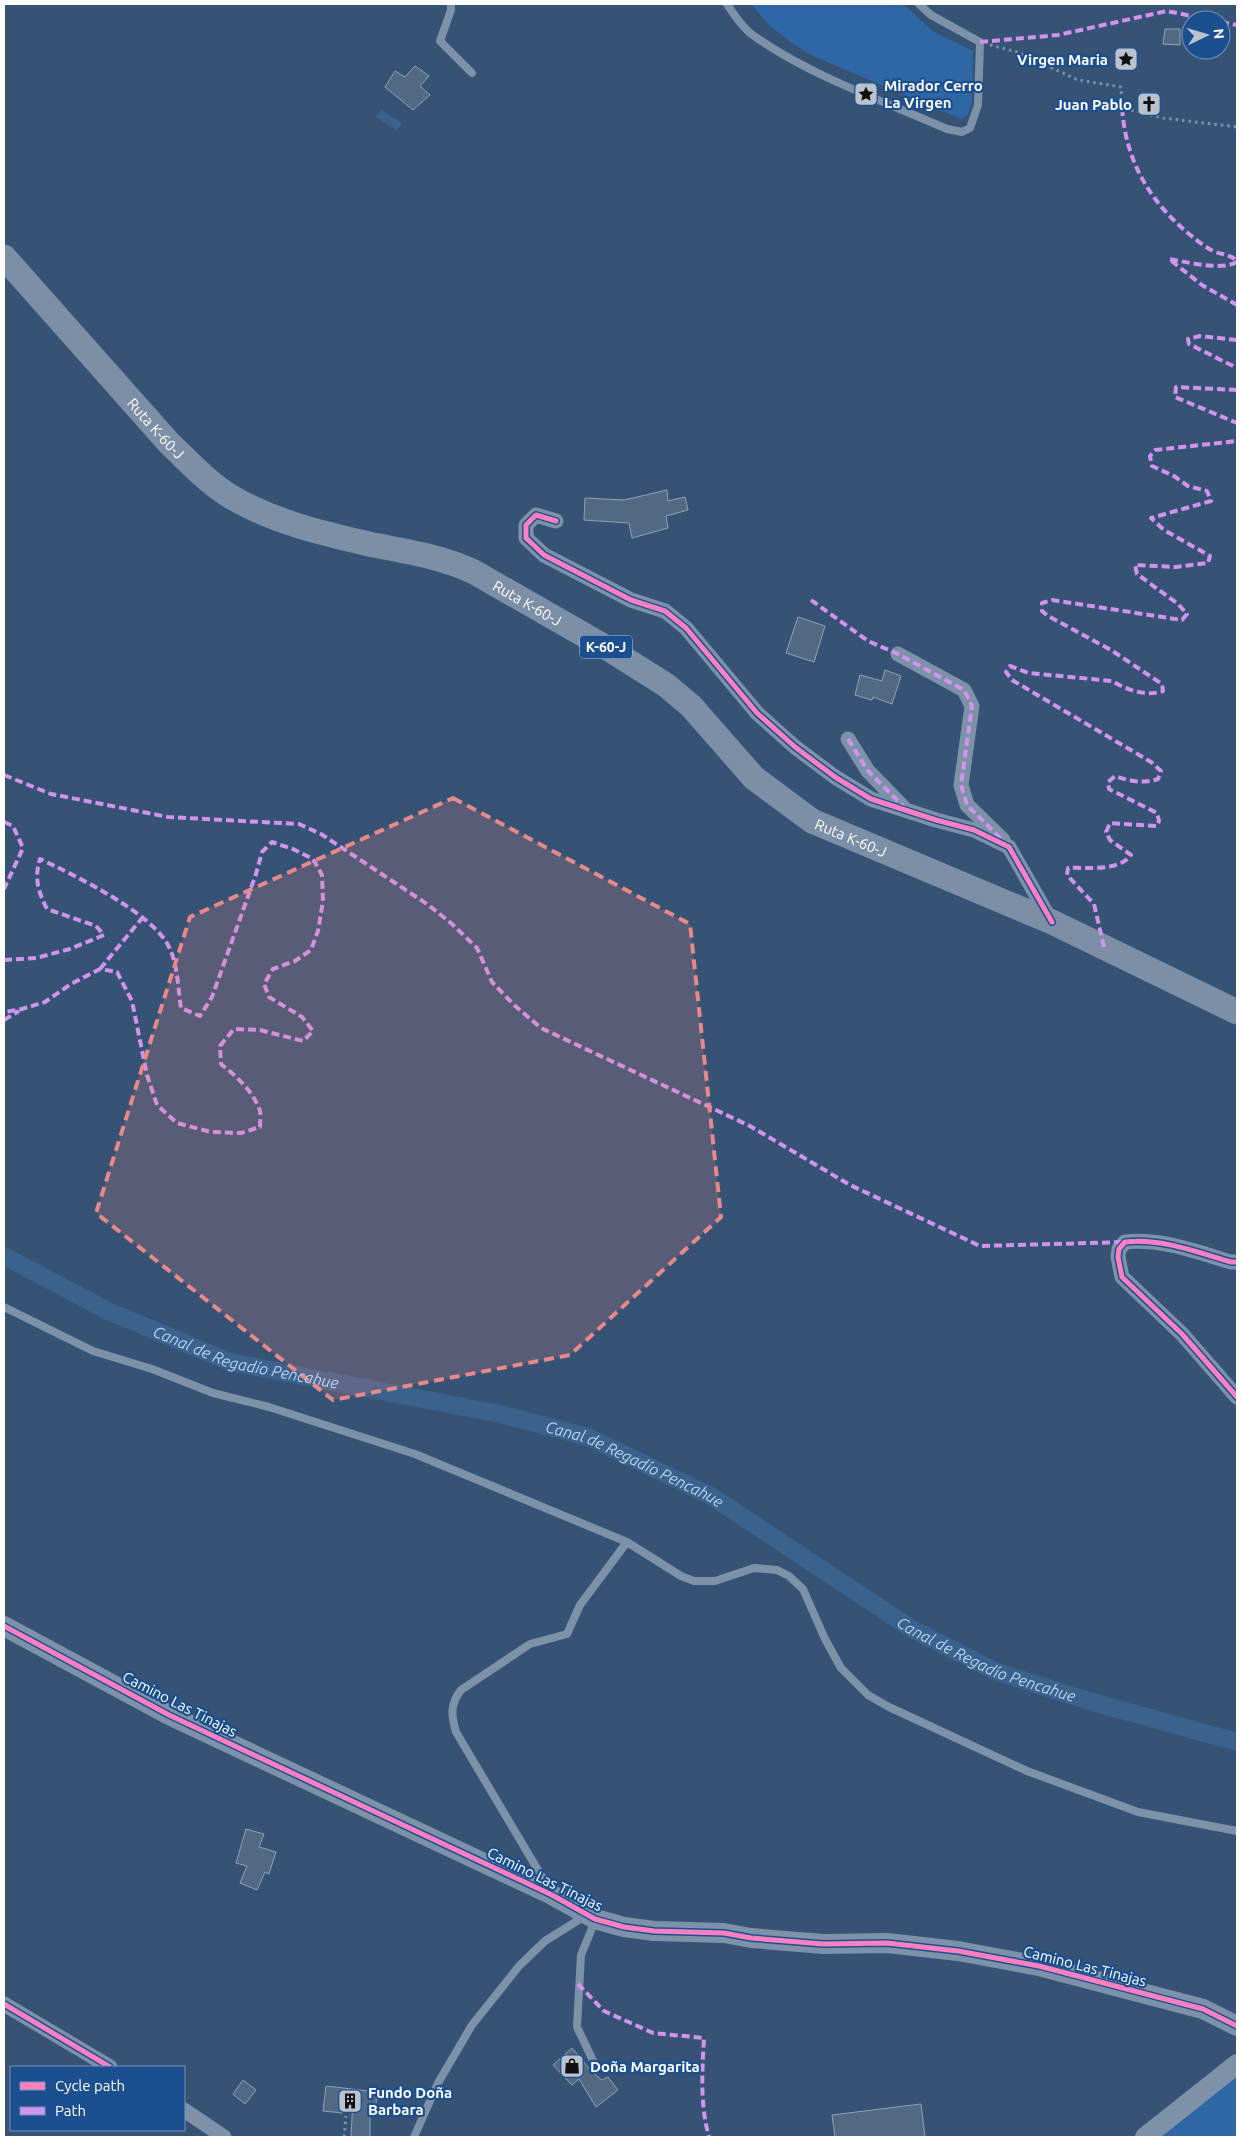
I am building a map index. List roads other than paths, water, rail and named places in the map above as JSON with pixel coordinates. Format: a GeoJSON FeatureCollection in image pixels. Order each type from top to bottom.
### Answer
{"type":"FeatureCollection","features":[{"type":"Feature","properties":{"kind":"main road","name":"Ruta K-60-J"},"geometry":{"type":"LineString","coordinates":[[4,257],[169,443],[196,470],[231,497],[280,521],[458,564],[474,572],[612,651],[666,685],[691,706],[754,778],[812,821],[1052,922],[1237,1012]]}},
{"type":"Feature","properties":{"kind":"street"},"geometry":{"type":"LineString","coordinates":[[556,521],[536,515],[526,525],[526,538],[544,555],[631,600],[665,611],[686,628],[757,712],[795,746],[835,777],[871,799],[974,830],[1009,847]]}},
{"type":"Feature","properties":{"kind":"street"},"geometry":{"type":"LineString","coordinates":[[898,654],[964,690],[972,706],[961,785],[967,805],[1009,847],[1052,922]]}},
{"type":"Feature","properties":{"kind":"street"},"geometry":{"type":"LineString","coordinates":[[848,739],[868,771],[907,811]]}},
{"type":"Feature","properties":{"kind":"street"},"geometry":{"type":"LineString","coordinates":[[1237,1262],[1161,1243],[1141,1240],[1125,1242],[1119,1250],[1118,1257],[1122,1277],[1182,1334],[1237,1397]]}},
{"type":"Feature","properties":{"kind":"street","name":"Camino Las Tinajas"},"geometry":{"type":"LineString","coordinates":[[4,1626],[169,1715],[552,1895],[591,1917],[624,1927],[654,1931],[724,1932],[751,1938],[824,1944],[887,1943],[958,1951],[1040,1966],[1203,2009],[1237,2026]]}},
{"type":"Feature","properties":{"kind":"street"},"geometry":{"type":"LineString","coordinates":[[4,2004],[108,2066]]}},
{"type":"Feature","properties":{"kind":"street"},"geometry":{"type":"LineString","coordinates":[[1145,2137],[1237,2064]]}},
{"type":"Feature","properties":{"kind":"street"},"geometry":{"type":"LineString","coordinates":[[185,2111],[224,2137]]}},
{"type":"Feature","properties":{"kind":"lane"},"geometry":{"type":"LineString","coordinates":[[450,4],[451,10],[440,41],[472,73]]}},
{"type":"Feature","properties":{"kind":"lane"},"geometry":{"type":"LineString","coordinates":[[727,4],[735,17],[756,38],[808,68],[947,129],[962,132],[970,128],[978,105],[980,42],[931,15],[919,4]]}},
{"type":"Feature","properties":{"kind":"lane"},"geometry":{"type":"LineString","coordinates":[[4,1307],[93,1351],[152,1369],[213,1393],[270,1407],[415,1454],[628,1542],[681,1576],[694,1581],[715,1581],[754,1568],[777,1570],[789,1576],[803,1589],[825,1639],[841,1668],[868,1695],[889,1708],[1028,1771],[1138,1812],[1237,1831]]}},
{"type":"Feature","properties":{"kind":"lane"},"geometry":{"type":"LineString","coordinates":[[552,1895],[456,1732],[451,1713],[454,1698],[461,1690],[530,1644],[568,1634],[580,1605],[628,1542]]}},
{"type":"Feature","properties":{"kind":"lane"},"geometry":{"type":"LineString","coordinates":[[591,1917],[581,1955],[577,2027],[597,2069]]}},
{"type":"Feature","properties":{"kind":"lane"},"geometry":{"type":"LineString","coordinates":[[414,2137],[438,2084],[472,2026],[520,1966],[545,1941],[591,1917]]}},
{"type":"Feature","properties":{"kind":"waterway","name":"Canal de Regadío Pencahue"},"geometry":{"type":"LineString","coordinates":[[4,1256],[108,1311],[230,1362],[500,1414],[588,1437],[711,1496],[912,1629],[995,1671],[1089,1701],[1237,1742]]}},
{"type":"Feature","properties":{"kind":"place","name":"Virgen Maria"},"geometry":{"type":"Point","coordinates":[1126,59]}},
{"type":"Feature","properties":{"kind":"place","name":"Mirador Cerro La Virgen"},"geometry":{"type":"Point","coordinates":[866,94]}},
{"type":"Feature","properties":{"kind":"place","name":"Juan Pablo"},"geometry":{"type":"Point","coordinates":[1149,104]}},
{"type":"Feature","properties":{"kind":"place","name":"Doña Margarita"},"geometry":{"type":"Point","coordinates":[572,2066]}},
{"type":"Feature","properties":{"kind":"place","name":"Fundo Doña Barbara"},"geometry":{"type":"Point","coordinates":[350,2101]}}]}
